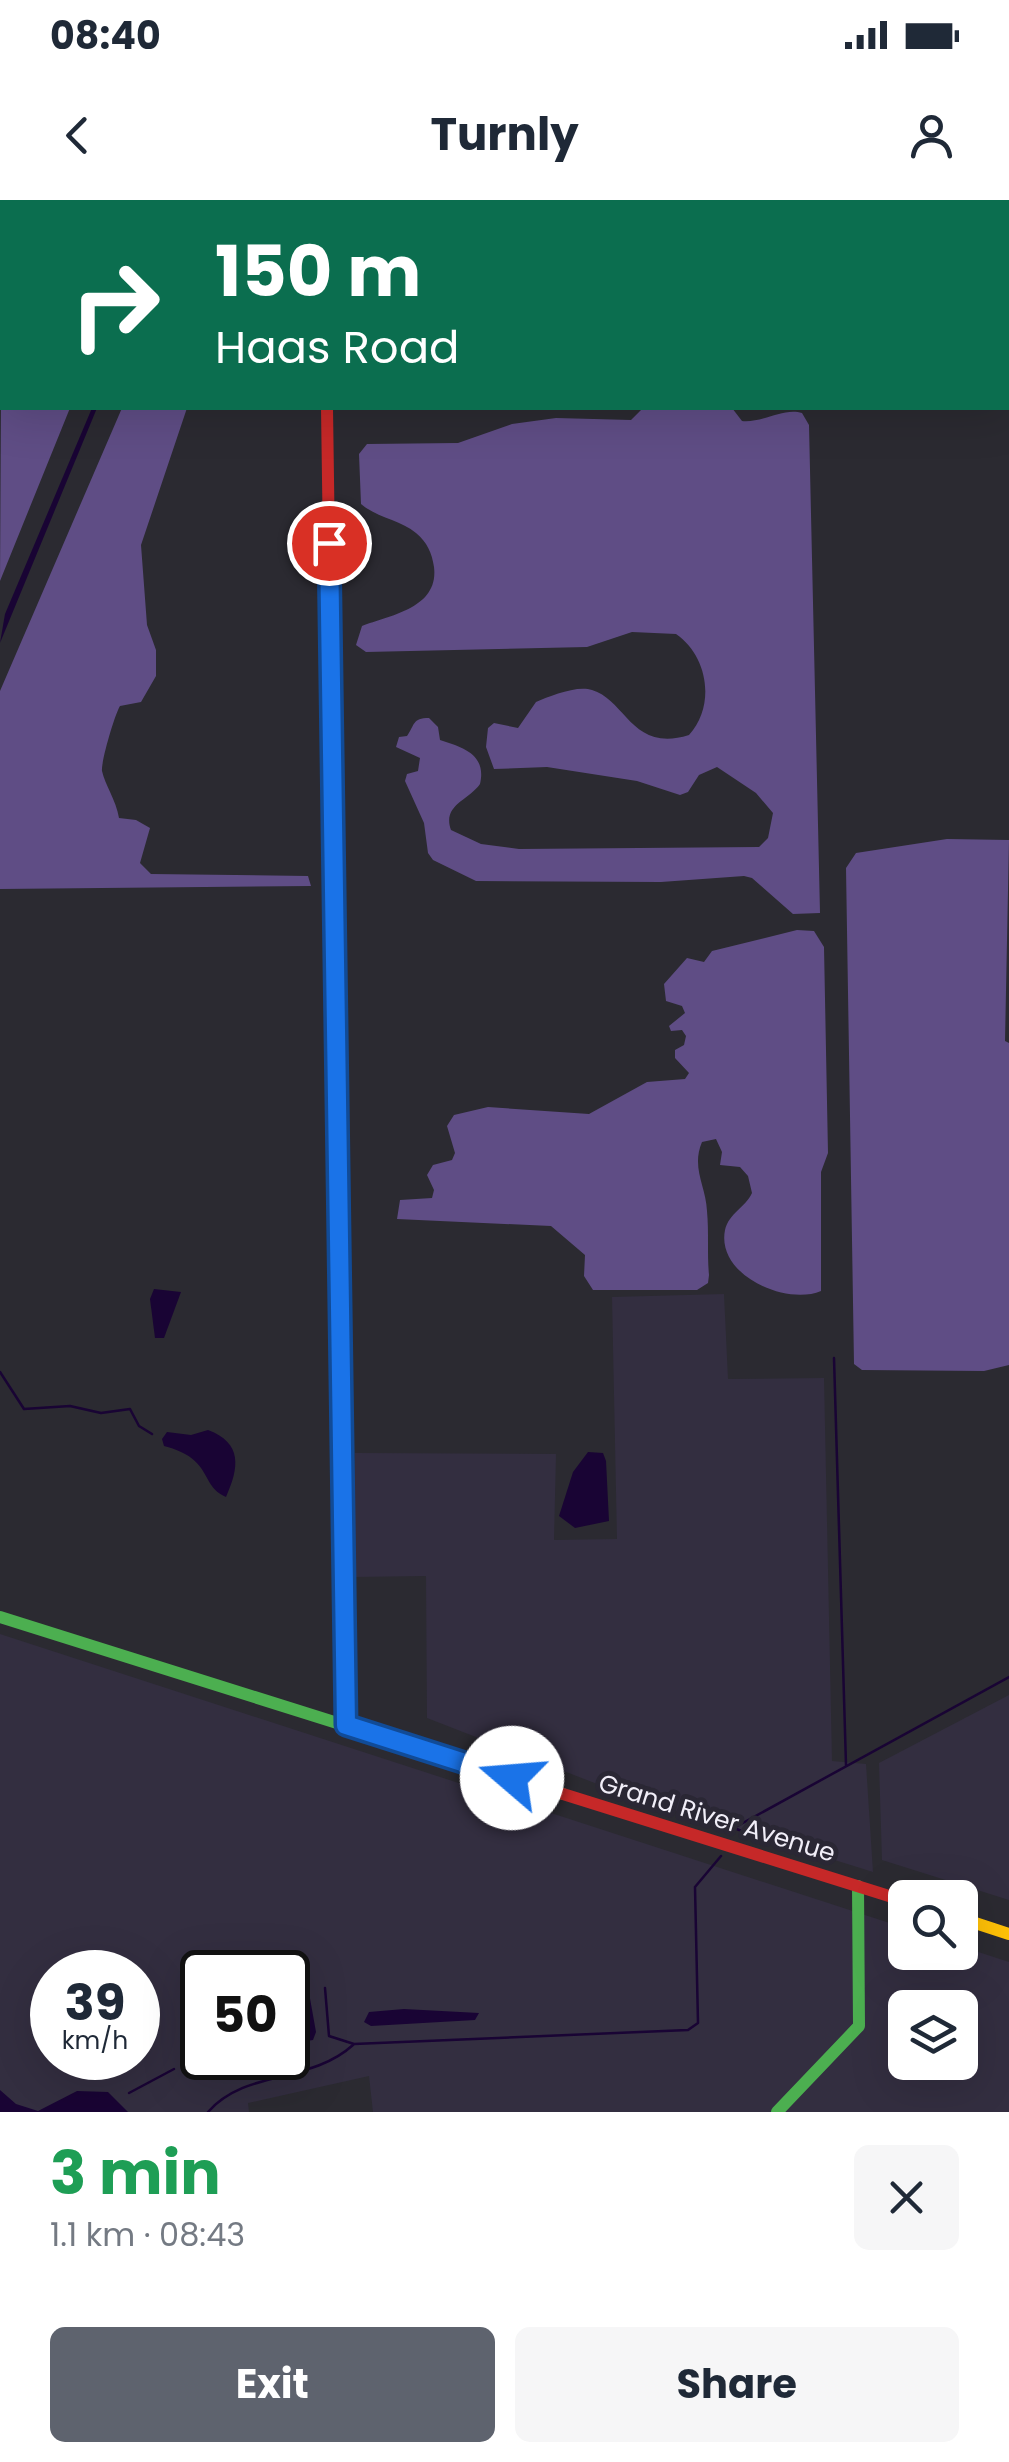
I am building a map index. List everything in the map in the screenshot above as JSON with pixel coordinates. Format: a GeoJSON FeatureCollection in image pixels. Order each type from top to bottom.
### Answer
{"type":"FeatureCollection","features":[{"type":"Feature","properties":{"kind":"street"},"geometry":{"type":"LineString","coordinates":[[327,410],[346,1725]]}},
{"type":"Feature","properties":{"kind":"street","name":"Grand River Avenue"},"geometry":{"type":"LineString","coordinates":[[0,1617],[888,1896]]}},
{"type":"Feature","properties":{"kind":"street"},"geometry":{"type":"LineString","coordinates":[[778,2112],[859,2026],[858,1886]]}},
{"type":"Feature","properties":{"kind":"street"},"geometry":{"type":"LineString","coordinates":[[978,1924],[1009,1934]]}},
{"type":"Feature","properties":{"kind":"shaded area"},"geometry":{"type":"Polygon","coordinates":[[[1,410],[69,410],[0,581],[1,410]]]}},
{"type":"Feature","properties":{"kind":"shaded area"},"geometry":{"type":"Polygon","coordinates":[[[91,410],[96,410],[0,643],[5,614],[91,410]]]}},
{"type":"Feature","properties":{"kind":"shaded area"},"geometry":{"type":"Polygon","coordinates":[[[121,410],[186,410],[141,545],[147,625],[156,650],[156,676],[141,702],[120,706],[102,766],[103,776],[119,818],[136,820],[150,828],[140,863],[151,874],[308,876],[311,886],[0,889],[0,691],[121,410]]]}},
{"type":"Feature","properties":{"kind":"shaded area"},"geometry":{"type":"Polygon","coordinates":[[[641,410],[734,410],[742,421],[802,413],[809,425],[820,913],[793,914],[752,878],[744,876],[661,882],[476,881],[433,860],[428,853],[424,823],[405,781],[407,774],[418,771],[420,758],[396,747],[399,737],[407,736],[417,721],[424,718],[438,727],[440,740],[471,753],[480,765],[480,784],[453,809],[449,822],[451,830],[481,844],[519,849],[759,847],[768,838],[773,813],[756,793],[717,767],[699,775],[688,792],[680,795],[637,781],[547,767],[494,769],[486,747],[488,728],[494,723],[518,728],[536,702],[571,690],[592,690],[604,696],[632,723],[655,737],[689,735],[703,710],[705,682],[695,655],[676,634],[632,632],[587,647],[366,652],[356,645],[362,626],[411,608],[429,592],[434,581],[432,557],[420,536],[361,504],[359,454],[367,444],[458,443],[512,424],[556,418],[631,420],[641,410]]]}},
{"type":"Feature","properties":{"kind":"shaded area"},"geometry":{"type":"Polygon","coordinates":[[[947,839],[1009,840],[1005,1041],[1009,1043],[1009,1365],[984,1371],[862,1370],[854,1364],[846,868],[856,853],[947,839]]]}},
{"type":"Feature","properties":{"kind":"shaded area"},"geometry":{"type":"Polygon","coordinates":[[[797,930],[814,931],[824,947],[828,1153],[821,1172],[821,1291],[806,1295],[773,1290],[756,1283],[731,1261],[725,1246],[725,1230],[752,1193],[748,1176],[740,1167],[720,1165],[722,1152],[716,1139],[702,1142],[699,1151],[698,1169],[707,1211],[709,1275],[708,1283],[697,1290],[593,1290],[584,1276],[585,1255],[551,1226],[397,1219],[400,1200],[432,1198],[434,1190],[427,1175],[433,1165],[452,1160],[455,1153],[447,1126],[454,1115],[488,1107],[589,1114],[647,1082],[685,1079],[689,1073],[675,1058],[675,1050],[684,1045],[686,1036],[682,1030],[671,1031],[669,1026],[685,1013],[682,1006],[666,1001],[664,984],[687,958],[704,962],[712,951],[797,930]]]}},
{"type":"Feature","properties":{"kind":"shaded area"},"geometry":{"type":"Polygon","coordinates":[[[154,1289],[181,1292],[164,1338],[155,1338],[150,1299],[154,1289]]]}},
{"type":"Feature","properties":{"kind":"shaded area"},"geometry":{"type":"Polygon","coordinates":[[[724,1294],[728,1379],[824,1378],[832,1761],[866,1764],[873,1872],[623,1794],[427,1718],[426,1576],[353,1577],[355,1453],[556,1454],[554,1540],[617,1539],[612,1297],[724,1294]]]}},
{"type":"Feature","properties":{"kind":"shaded area"},"geometry":{"type":"Polygon","coordinates":[[[208,1430],[233,1449],[234,1476],[226,1497],[212,1486],[191,1458],[164,1446],[162,1439],[167,1432],[191,1435],[208,1430]]]}},
{"type":"Feature","properties":{"kind":"shaded area"},"geometry":{"type":"Polygon","coordinates":[[[588,1452],[603,1453],[606,1461],[609,1521],[575,1528],[559,1516],[573,1472],[588,1452]]]}},
{"type":"Feature","properties":{"kind":"shaded area"},"geometry":{"type":"Polygon","coordinates":[[[0,1634],[888,1922],[888,1970],[978,1970],[978,1952],[1009,1962],[1009,2112],[373,2112],[369,2076],[248,2103],[249,2112],[0,2112],[0,1634]]]}},
{"type":"Feature","properties":{"kind":"shaded area"},"geometry":{"type":"Polygon","coordinates":[[[1009,1695],[1009,1900],[978,1890],[978,1880],[946,1880],[882,1860],[879,1763],[1009,1695]]]}},
{"type":"Feature","properties":{"kind":"shaded area"},"geometry":{"type":"Polygon","coordinates":[[[310,1998],[316,2032],[310,2040],[310,1998]]]}},
{"type":"Feature","properties":{"kind":"shaded area"},"geometry":{"type":"Polygon","coordinates":[[[404,2009],[479,2013],[475,2020],[371,2026],[364,2022],[369,2012],[404,2009]]]}},
{"type":"Feature","properties":{"kind":"shaded area"},"geometry":{"type":"Polygon","coordinates":[[[0,2090],[16,2104],[38,2111],[77,2091],[108,2092],[128,2112],[0,2112],[0,2090]]]}},
{"type":"Feature","properties":{"kind":"waterway"},"geometry":{"type":"LineString","coordinates":[[834,1358],[846,1765]]}},
{"type":"Feature","properties":{"kind":"waterway"},"geometry":{"type":"LineString","coordinates":[[0,1372],[24,1409],[70,1406],[101,1413],[130,1409],[139,1426],[152,1434]]}},
{"type":"Feature","properties":{"kind":"waterway"},"geometry":{"type":"LineString","coordinates":[[730,1830],[1009,1677]]}},
{"type":"Feature","properties":{"kind":"waterway"},"geometry":{"type":"LineString","coordinates":[[734,1828],[781,1846]]}},
{"type":"Feature","properties":{"kind":"waterway"},"geometry":{"type":"LineString","coordinates":[[325,1988],[329,2036],[354,2044],[688,2030],[698,2023],[695,1887],[721,1856]]}},
{"type":"Feature","properties":{"kind":"waterway"},"geometry":{"type":"LineString","coordinates":[[208,2112],[241,2089],[318,2066],[353,2045]]}},
{"type":"Feature","properties":{"kind":"waterway"},"geometry":{"type":"LineString","coordinates":[[129,2093],[174,2069]]}},
{"type":"Feature","properties":{"kind":"traffic: fast"},"geometry":{"type":"LineString","coordinates":[[0,1617],[563,1794]]}},
{"type":"Feature","properties":{"kind":"traffic: fast"},"geometry":{"type":"LineString","coordinates":[[777,2112],[859,2026],[858,1886]]}},
{"type":"Feature","properties":{"kind":"traffic: slow"},"geometry":{"type":"LineString","coordinates":[[333,830],[343,1490]]}},
{"type":"Feature","properties":{"kind":"traffic: slow"},"geometry":{"type":"LineString","coordinates":[[978,1924],[1009,1934]]}},
{"type":"Feature","properties":{"kind":"traffic: jam"},"geometry":{"type":"LineString","coordinates":[[327,410],[333,830]]}},
{"type":"Feature","properties":{"kind":"traffic: jam"},"geometry":{"type":"LineString","coordinates":[[343,1490],[347,1725]]}},
{"type":"Feature","properties":{"kind":"traffic: jam"},"geometry":{"type":"LineString","coordinates":[[563,1794],[888,1896]]}},
{"type":"Feature","properties":{"kind":"route"},"geometry":{"type":"LineString","coordinates":[[329,543],[346,1725],[512,1778]]}}]}
